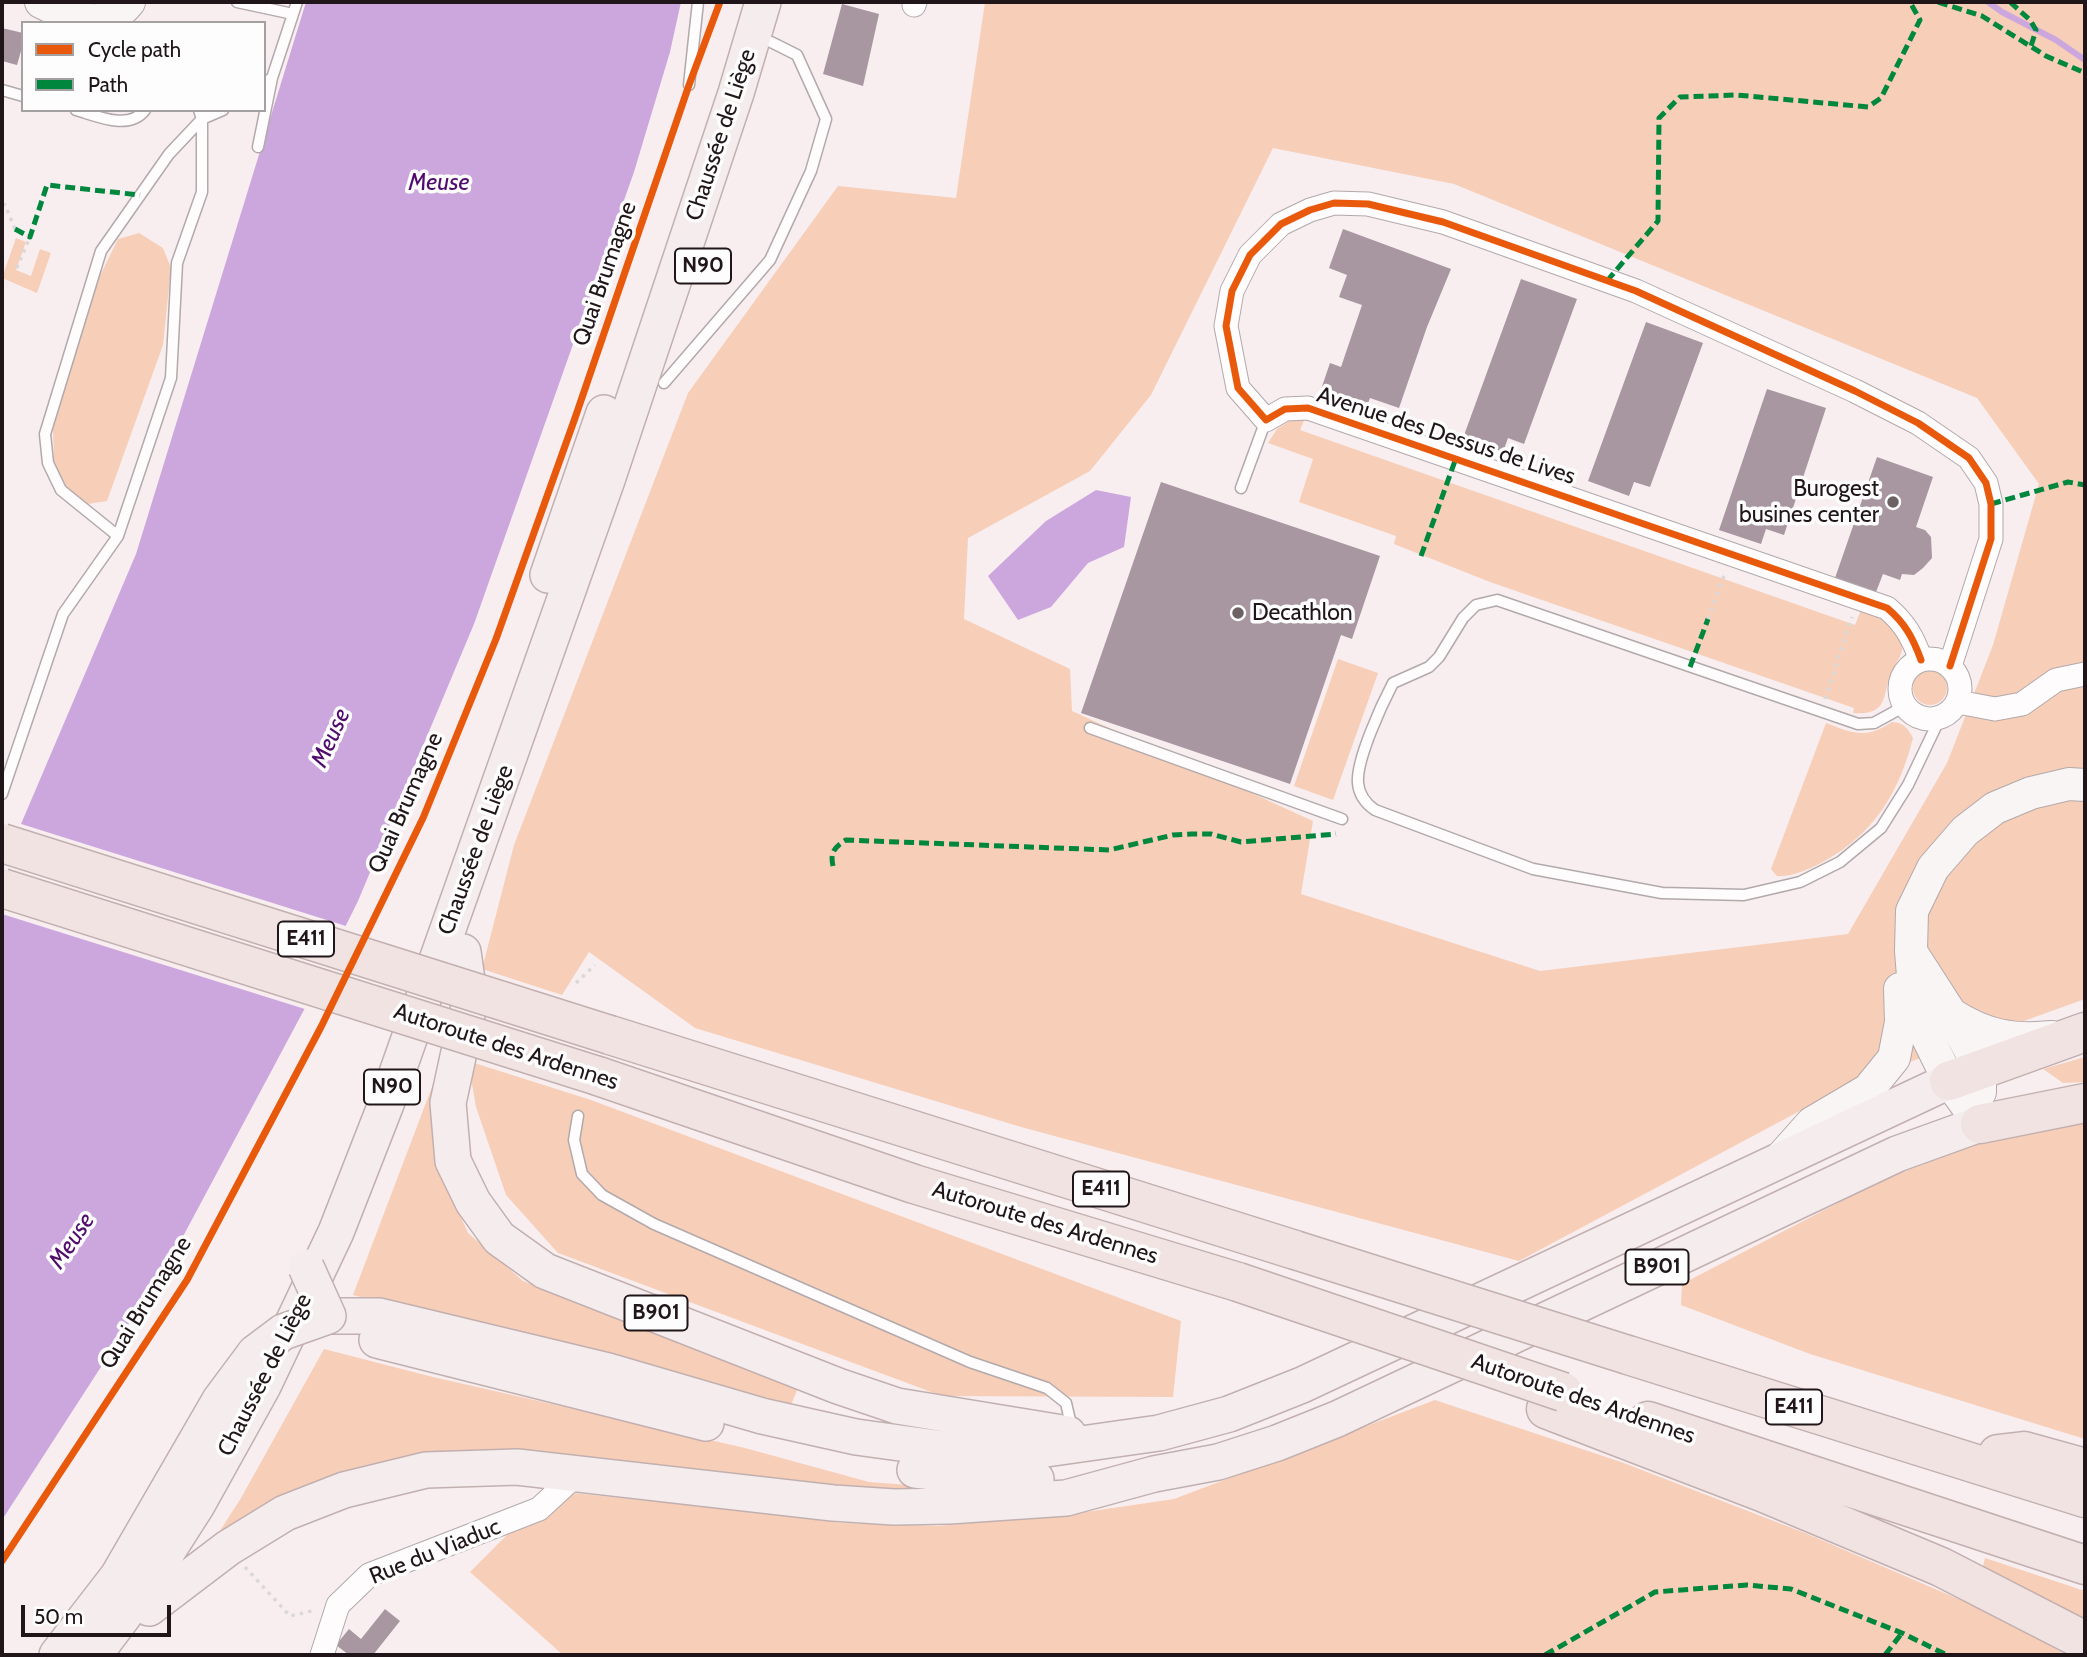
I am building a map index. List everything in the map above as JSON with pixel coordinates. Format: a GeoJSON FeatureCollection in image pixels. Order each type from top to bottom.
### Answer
{"type":"FeatureCollection","features":[{"type":"Feature","properties":{"kind":"highway","name":"Autoroute des Ardennes"},"geometry":{"type":"LineString","coordinates":[[2,843],[2085,1498]]}},
{"type":"Feature","properties":{"kind":"highway","name":"Autoroute des Ardennes"},"geometry":{"type":"LineString","coordinates":[[2,888],[598,1076],[1555,1401],[2085,1565]]}},
{"type":"Feature","properties":{"kind":"highway","name":"B901"},"geometry":{"type":"LineString","coordinates":[[1964,1075],[2080,1034]]}},
{"type":"Feature","properties":{"kind":"highway","name":"B901"},"geometry":{"type":"LineString","coordinates":[[1980,1124],[2085,1103]]}},
{"type":"Feature","properties":{"kind":"highway"},"geometry":{"type":"LineString","coordinates":[[1555,1401],[1941,1567],[2085,1641]]}},
{"type":"Feature","properties":{"kind":"highway"},"geometry":{"type":"LineString","coordinates":[[1961,1459],[2024,1451],[2085,1468]]}},
{"type":"Feature","properties":{"kind":"main road","name":"Chaussée de Liège"},"geometry":{"type":"LineString","coordinates":[[115,1655],[214,1517],[276,1405],[356,1240],[407,1112],[664,383],[740,157],[765,20]]}},
{"type":"Feature","properties":{"kind":"main road","name":"Chaussée de Liège"},"geometry":{"type":"LineString","coordinates":[[94,1655],[140,1594],[197,1505],[263,1386],[336,1232],[386,1104],[607,480],[736,93],[765,20]]}},
{"type":"Feature","properties":{"kind":"main road"},"geometry":{"type":"LineString","coordinates":[[328,1316],[306,1267],[312,1229],[371,1076],[720,73],[738,34],[765,20]]}},
{"type":"Feature","properties":{"kind":"main road","name":"B901"},"geometry":{"type":"LineString","coordinates":[[463,952],[470,1001],[448,1102],[453,1161],[473,1202],[499,1238],[544,1271],[838,1386],[897,1406],[1113,1441]]}},
{"type":"Feature","properties":{"kind":"main road","name":"B901"},"geometry":{"type":"LineString","coordinates":[[376,1328],[608,1371],[762,1416],[856,1437],[951,1451],[1032,1451],[1113,1441],[1159,1433],[1229,1414],[1302,1385],[1964,1075]]}},
{"type":"Feature","properties":{"kind":"main road","name":"B901"},"geometry":{"type":"LineString","coordinates":[[149,1608],[228,1548],[285,1513],[344,1490],[426,1471],[517,1467],[833,1503],[894,1507],[1066,1498],[1154,1474],[1218,1462],[1337,1419],[1897,1154],[1980,1124]]}},
{"type":"Feature","properties":{"kind":"main road","name":"B901"},"geometry":{"type":"LineString","coordinates":[[57,1655],[118,1576],[220,1400],[255,1353],[283,1332],[328,1316],[719,1426],[916,1470],[1006,1480],[1154,1474]]}},
{"type":"Feature","properties":{"kind":"street"},"geometry":{"type":"LineString","coordinates":[[41,2],[74,19],[110,19],[126,10]]}},
{"type":"Feature","properties":{"kind":"street"},"geometry":{"type":"LineString","coordinates":[[1266,420],[1238,388],[1226,326],[1232,291],[1250,255],[1280,225],[1310,210],[1334,203],[1368,204],[1443,222],[1636,291],[1855,391],[1918,423],[1969,458],[1986,483],[1991,505],[1991,539],[1950,666]]}},
{"type":"Feature","properties":{"kind":"street","name":"Avenue des Dessus de Lives"},"geometry":{"type":"LineString","coordinates":[[1266,420],[1285,409],[1308,408],[1887,608],[1902,621],[1913,637],[1921,660]]}},
{"type":"Feature","properties":{"kind":"street"},"geometry":{"type":"LineString","coordinates":[[1931,658],[1950,666],[1957,674],[1960,684],[1958,702],[1950,713],[1940,718],[1919,718],[1905,706],[1900,694],[1904,673],[1911,665],[1931,658]]}},
{"type":"Feature","properties":{"kind":"street"},"geometry":{"type":"LineString","coordinates":[[1958,702],[1995,709],[2022,704],[2056,680],[2085,674]]}},
{"type":"Feature","properties":{"kind":"street"},"geometry":{"type":"LineString","coordinates":[[1964,1075],[1916,1014],[1911,951],[1912,911],[1933,868],[1965,831],[1995,808],[2031,793],[2069,785],[2085,785]]}},
{"type":"Feature","properties":{"kind":"street"},"geometry":{"type":"LineString","coordinates":[[1911,951],[1951,1014],[1964,1075],[1980,1124]]}},
{"type":"Feature","properties":{"kind":"street"},"geometry":{"type":"LineString","coordinates":[[1779,1160],[1812,1123],[1868,1090],[1894,1058],[1900,1023],[1900,987],[1911,951]]}},
{"type":"Feature","properties":{"kind":"street"},"geometry":{"type":"LineString","coordinates":[[1951,1014],[1968,1026],[2009,1039],[2080,1034]]}},
{"type":"Feature","properties":{"kind":"street","name":"Rue du Viaduc"},"geometry":{"type":"LineString","coordinates":[[322,1655],[338,1605],[369,1575],[539,1510],[578,1473]]}},
{"type":"Feature","properties":{"kind":"lane"},"geometry":{"type":"LineString","coordinates":[[237,2],[293,14]]}},
{"type":"Feature","properties":{"kind":"lane"},"geometry":{"type":"LineString","coordinates":[[268,80],[297,2]]}},
{"type":"Feature","properties":{"kind":"lane"},"geometry":{"type":"LineString","coordinates":[[689,85],[698,2]]}},
{"type":"Feature","properties":{"kind":"lane"},"geometry":{"type":"LineString","coordinates":[[664,383],[770,260],[811,171],[825,118],[797,55],[765,20]]}},
{"type":"Feature","properties":{"kind":"lane"},"geometry":{"type":"LineString","coordinates":[[2,90],[21,95]]}},
{"type":"Feature","properties":{"kind":"lane"},"geometry":{"type":"LineString","coordinates":[[84,112],[118,121],[130,120],[144,112]]}},
{"type":"Feature","properties":{"kind":"lane"},"geometry":{"type":"LineString","coordinates":[[258,147],[263,112]]}},
{"type":"Feature","properties":{"kind":"lane"},"geometry":{"type":"LineString","coordinates":[[118,536],[61,490],[48,463],[45,433],[101,251],[169,154],[201,115]]}},
{"type":"Feature","properties":{"kind":"lane"},"geometry":{"type":"LineString","coordinates":[[2,794],[63,614],[118,536],[171,378],[177,263],[202,192],[201,115]]}},
{"type":"Feature","properties":{"kind":"lane"},"geometry":{"type":"LineString","coordinates":[[1241,488],[1266,420]]}},
{"type":"Feature","properties":{"kind":"lane"},"geometry":{"type":"LineString","coordinates":[[1905,706],[1874,723],[1858,724],[1497,600],[1476,605],[1463,618],[1440,657],[1429,667],[1393,683],[1380,710],[1358,781],[1366,804],[1375,810],[1533,869],[1662,893],[1744,895],[1800,882],[1840,862],[1881,828],[1908,785],[1940,718]]}},
{"type":"Feature","properties":{"kind":"lane"},"geometry":{"type":"LineString","coordinates":[[1090,728],[1342,819]]}},
{"type":"Feature","properties":{"kind":"lane"},"geometry":{"type":"LineString","coordinates":[[578,1116],[574,1140],[582,1174],[602,1195],[654,1224],[971,1362],[1047,1388],[1066,1404],[1073,1435]]}},
{"type":"Feature","properties":{"kind":"path"},"geometry":{"type":"LineString","coordinates":[[2,204],[5,205],[15,229],[30,237],[16,270]]}},
{"type":"Feature","properties":{"kind":"path"},"geometry":{"type":"LineString","coordinates":[[1708,619],[1718,591]]}},
{"type":"Feature","properties":{"kind":"path"},"geometry":{"type":"LineString","coordinates":[[1821,711],[1849,627]]}},
{"type":"Feature","properties":{"kind":"path"},"geometry":{"type":"LineString","coordinates":[[576,983],[595,965]]}},
{"type":"Feature","properties":{"kind":"path"},"geometry":{"type":"LineString","coordinates":[[228,1548],[290,1616],[338,1605]]}},
{"type":"Feature","properties":{"kind":"shaded area"},"geometry":{"type":"Polygon","coordinates":[[[985,2],[2085,2],[2085,999],[1854,1082],[1519,1261],[1021,1127],[695,1028],[589,952],[562,995],[482,969],[514,845],[688,393],[838,186],[956,198],[985,2]],[[1273,148],[1151,395],[1090,471],[968,538],[964,619],[1070,669],[1072,711],[1313,821],[1301,894],[1540,971],[1848,934],[1947,763],[1993,645],[2039,484],[1977,398],[1454,184],[1273,148]]]}},
{"type":"Feature","properties":{"kind":"shaded area"},"geometry":{"type":"Polygon","coordinates":[[[139,233],[163,248],[171,268],[163,345],[107,501],[87,504],[65,487],[54,461],[53,428],[98,280],[118,239],[139,233]]]}},
{"type":"Feature","properties":{"kind":"shaded area"},"geometry":{"type":"Polygon","coordinates":[[[16,238],[26,242],[16,270],[31,276],[40,249],[51,253],[37,293],[2,278],[16,238]]]}},
{"type":"Feature","properties":{"kind":"shaded area"},"geometry":{"type":"Polygon","coordinates":[[[1295,417],[1305,418],[1300,430],[1855,625],[1861,610],[1887,619],[1903,643],[1883,701],[1874,711],[1853,713],[1854,708],[1490,582],[1394,544],[1396,536],[1299,502],[1313,459],[1268,443],[1277,429],[1295,417]]]}},
{"type":"Feature","properties":{"kind":"shaded area"},"geometry":{"type":"Polygon","coordinates":[[[1338,659],[1378,673],[1333,800],[1294,786],[1338,659]]]}},
{"type":"Feature","properties":{"kind":"shaded area"},"geometry":{"type":"Polygon","coordinates":[[[1930,671],[1942,676],[1947,688],[1942,700],[1930,705],[1918,700],[1913,688],[1918,676],[1930,671]]]}},
{"type":"Feature","properties":{"kind":"shaded area"},"geometry":{"type":"Polygon","coordinates":[[[1892,722],[1905,727],[1913,738],[1900,777],[1882,810],[1857,839],[1841,851],[1807,870],[1777,876],[1771,869],[1826,723],[1844,730],[1867,733],[1892,722]]]}},
{"type":"Feature","properties":{"kind":"shaded area"},"geometry":{"type":"Polygon","coordinates":[[[446,1050],[447,1186],[468,1233],[523,1281],[799,1385],[791,1405],[353,1295],[446,1050]]]}},
{"type":"Feature","properties":{"kind":"shaded area"},"geometry":{"type":"Polygon","coordinates":[[[2085,1057],[2085,1082],[2063,1083],[2043,1069],[2085,1057]]]}},
{"type":"Feature","properties":{"kind":"shaded area"},"geometry":{"type":"Polygon","coordinates":[[[468,1061],[591,1100],[1181,1321],[1173,1397],[942,1396],[558,1253],[506,1195],[476,1107],[468,1061]]]}},
{"type":"Feature","properties":{"kind":"shaded area"},"geometry":{"type":"Polygon","coordinates":[[[2085,1117],[2085,1439],[1810,1354],[1681,1305],[1682,1284],[1884,1179],[2030,1125],[2085,1117]]]}},
{"type":"Feature","properties":{"kind":"shaded area"},"geometry":{"type":"Polygon","coordinates":[[[324,1349],[433,1377],[745,1448],[869,1482],[1003,1492],[907,1496],[427,1454],[200,1562],[241,1498],[324,1349]]]}},
{"type":"Feature","properties":{"kind":"shaded area"},"geometry":{"type":"Polygon","coordinates":[[[1435,1400],[1621,1462],[1805,1533],[1998,1616],[2066,1655],[563,1655],[470,1572],[551,1491],[744,1510],[841,1523],[939,1526],[1079,1513],[1174,1499],[1435,1400]]]}},
{"type":"Feature","properties":{"kind":"shaded area"},"geometry":{"type":"Polygon","coordinates":[[[1985,1558],[2085,1591],[2085,1633],[1981,1575],[1985,1558]]]}},
{"type":"Feature","properties":{"kind":"water","name":"Meuse"},"geometry":{"type":"Polygon","coordinates":[[[306,2],[681,2],[670,52],[634,172],[474,624],[358,901],[305,1008],[172,1257],[2,1520],[2,862],[21,824],[136,554],[306,2]]]}},
{"type":"Feature","properties":{"kind":"water"},"geometry":{"type":"Polygon","coordinates":[[[1096,490],[1131,497],[1124,547],[1088,563],[1051,607],[1018,620],[988,576],[1046,521],[1096,490]]]}},
{"type":"Feature","properties":{"kind":"pier"},"geometry":{"type":"Polygon","coordinates":[[[18,823],[349,927],[308,1010],[2,914],[2,854],[18,823]]]}},
{"type":"Feature","properties":{"kind":"building"},"geometry":{"type":"Polygon","coordinates":[[[842,4],[879,14],[863,86],[823,74],[842,4]]]}},
{"type":"Feature","properties":{"kind":"building"},"geometry":{"type":"Polygon","coordinates":[[[2,28],[21,33],[21,51],[17,65],[2,61],[2,28]]]}},
{"type":"Feature","properties":{"kind":"building"},"geometry":{"type":"Polygon","coordinates":[[[1343,229],[1451,269],[1427,327],[1399,408],[1370,398],[1362,419],[1316,404],[1330,363],[1341,367],[1362,305],[1339,297],[1347,275],[1329,268],[1343,229]]]}},
{"type":"Feature","properties":{"kind":"building"},"geometry":{"type":"Polygon","coordinates":[[[1521,279],[1577,299],[1524,444],[1508,438],[1503,452],[1463,438],[1521,279]]]}},
{"type":"Feature","properties":{"kind":"building"},"geometry":{"type":"Polygon","coordinates":[[[1646,322],[1703,343],[1650,487],[1634,482],[1629,496],[1588,481],[1646,322]]]}},
{"type":"Feature","properties":{"kind":"building"},"geometry":{"type":"Polygon","coordinates":[[[1767,389],[1826,408],[1784,535],[1766,529],[1761,544],[1719,530],[1767,389]]]}},
{"type":"Feature","properties":{"kind":"building","name":"Burogest busines center"},"geometry":{"type":"Polygon","coordinates":[[[1877,457],[1933,477],[1916,527],[1925,530],[1931,537],[1932,558],[1914,575],[1902,574],[1900,580],[1883,574],[1876,592],[1835,578],[1877,457]]]}},
{"type":"Feature","properties":{"kind":"building","name":"Decathlon"},"geometry":{"type":"Polygon","coordinates":[[[1161,482],[1380,556],[1352,639],[1341,635],[1290,784],[1081,713],[1161,482]]]}},
{"type":"Feature","properties":{"kind":"building"},"geometry":{"type":"Polygon","coordinates":[[[385,1609],[400,1621],[373,1655],[349,1655],[336,1645],[349,1629],[361,1639],[385,1609]]]}},
{"type":"Feature","properties":{"kind":"waterway"},"geometry":{"type":"LineString","coordinates":[[1988,2],[2056,40],[2085,60]]}},
{"type":"Feature","properties":{"kind":"marked path"},"geometry":{"type":"LineString","coordinates":[[1607,281],[1658,221],[1659,118],[1680,97],[1737,95],[1868,107],[1881,98],[1920,20],[1910,2]]}},
{"type":"Feature","properties":{"kind":"marked path"},"geometry":{"type":"LineString","coordinates":[[1938,2],[1982,16],[2046,56],[2085,73]]}},
{"type":"Feature","properties":{"kind":"marked path"},"geometry":{"type":"LineString","coordinates":[[2010,2],[2030,20],[2036,30],[2031,46]]}},
{"type":"Feature","properties":{"kind":"marked path"},"geometry":{"type":"LineString","coordinates":[[15,229],[30,237],[47,185],[140,195]]}},
{"type":"Feature","properties":{"kind":"marked path"},"geometry":{"type":"LineString","coordinates":[[1421,556],[1456,458]]}},
{"type":"Feature","properties":{"kind":"marked path"},"geometry":{"type":"LineString","coordinates":[[1991,504],[2068,482],[2085,485]]}},
{"type":"Feature","properties":{"kind":"marked path"},"geometry":{"type":"LineString","coordinates":[[1690,667],[1708,619]]}},
{"type":"Feature","properties":{"kind":"marked path"},"geometry":{"type":"LineString","coordinates":[[833,866],[834,851],[846,840],[1109,850],[1173,835],[1211,834],[1241,842],[1336,834]]}},
{"type":"Feature","properties":{"kind":"marked path"},"geometry":{"type":"LineString","coordinates":[[1545,1655],[1655,1592],[1747,1585],[1791,1589],[1902,1633],[1947,1655]]}},
{"type":"Feature","properties":{"kind":"marked path"},"geometry":{"type":"LineString","coordinates":[[1885,1655],[1902,1633]]}},
{"type":"Feature","properties":{"kind":"cycle path","name":"Quai Brumagne"},"geometry":{"type":"LineString","coordinates":[[2,1561],[187,1280],[321,1027],[423,818],[496,639],[720,2]]}},
{"type":"Feature","properties":{"kind":"cycle path"},"geometry":{"type":"LineString","coordinates":[[1921,660],[1908,631],[1887,608],[1308,408],[1285,409],[1266,420],[1238,388],[1226,326],[1232,291],[1250,255],[1281,224],[1310,210],[1334,203],[1368,204],[1443,222],[1636,291],[1855,391],[1918,423],[1969,458],[1986,483],[1991,504],[1991,539],[1950,666]]}},
{"type":"Feature","properties":{"kind":"place","name":"Burogest busines center"},"geometry":{"type":"Point","coordinates":[1893,502]}},
{"type":"Feature","properties":{"kind":"place","name":"Decathlon"},"geometry":{"type":"Point","coordinates":[1238,613]}}]}
